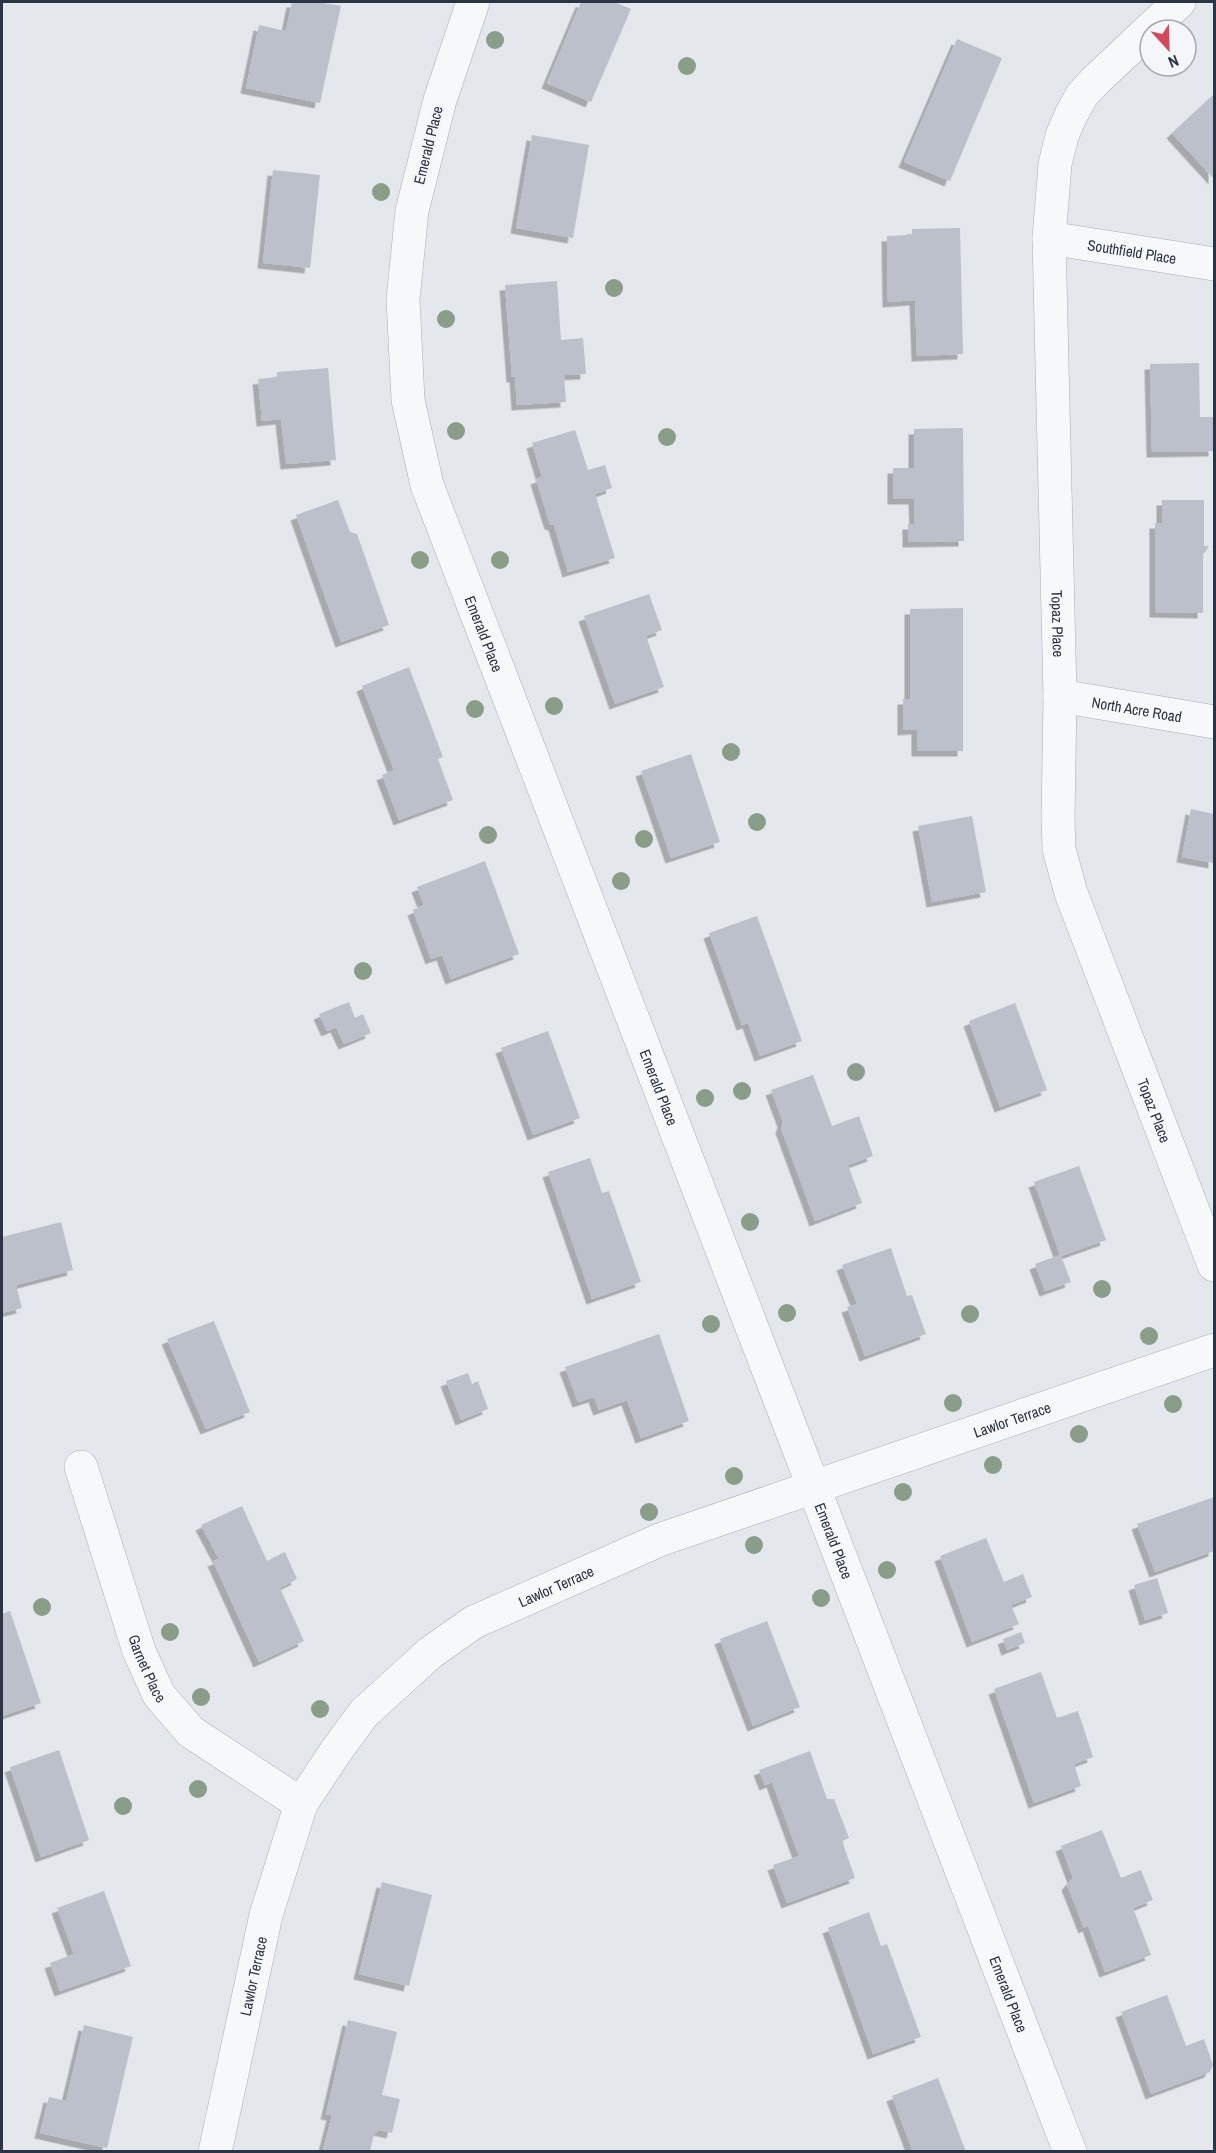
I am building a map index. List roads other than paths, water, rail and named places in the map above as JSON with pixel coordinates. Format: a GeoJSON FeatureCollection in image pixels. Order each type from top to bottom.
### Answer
{"type":"FeatureCollection","features":[{"type":"Feature","properties":{"kind":"street","name":"Emerald Place"},"geometry":{"type":"LineString","coordinates":[[473,2],[440,100],[412,211],[404,288],[408,400],[427,485],[1070,2151]]}},
{"type":"Feature","properties":{"kind":"street","name":"Topaz Place"},"geometry":{"type":"LineString","coordinates":[[1179,2],[1082,95],[1062,136],[1055,164],[1049,238],[1060,696],[1058,818],[1059,849],[1071,893],[1215,1265]]}},
{"type":"Feature","properties":{"kind":"street","name":"Southfield Place"},"geometry":{"type":"LineString","coordinates":[[1049,238],[1215,264]]}},
{"type":"Feature","properties":{"kind":"street","name":"North Acre Road"},"geometry":{"type":"LineString","coordinates":[[1060,696],[1215,722]]}},
{"type":"Feature","properties":{"kind":"street","name":"Lawlor Terrace"},"geometry":{"type":"LineString","coordinates":[[215,2151],[266,1915],[301,1804],[364,1713],[430,1653],[474,1622],[662,1539],[1215,1350]]}},
{"type":"Feature","properties":{"kind":"street","name":"Garnet Place"},"geometry":{"type":"LineString","coordinates":[[81,1467],[138,1651],[159,1695],[191,1732],[301,1804]]}}]}
